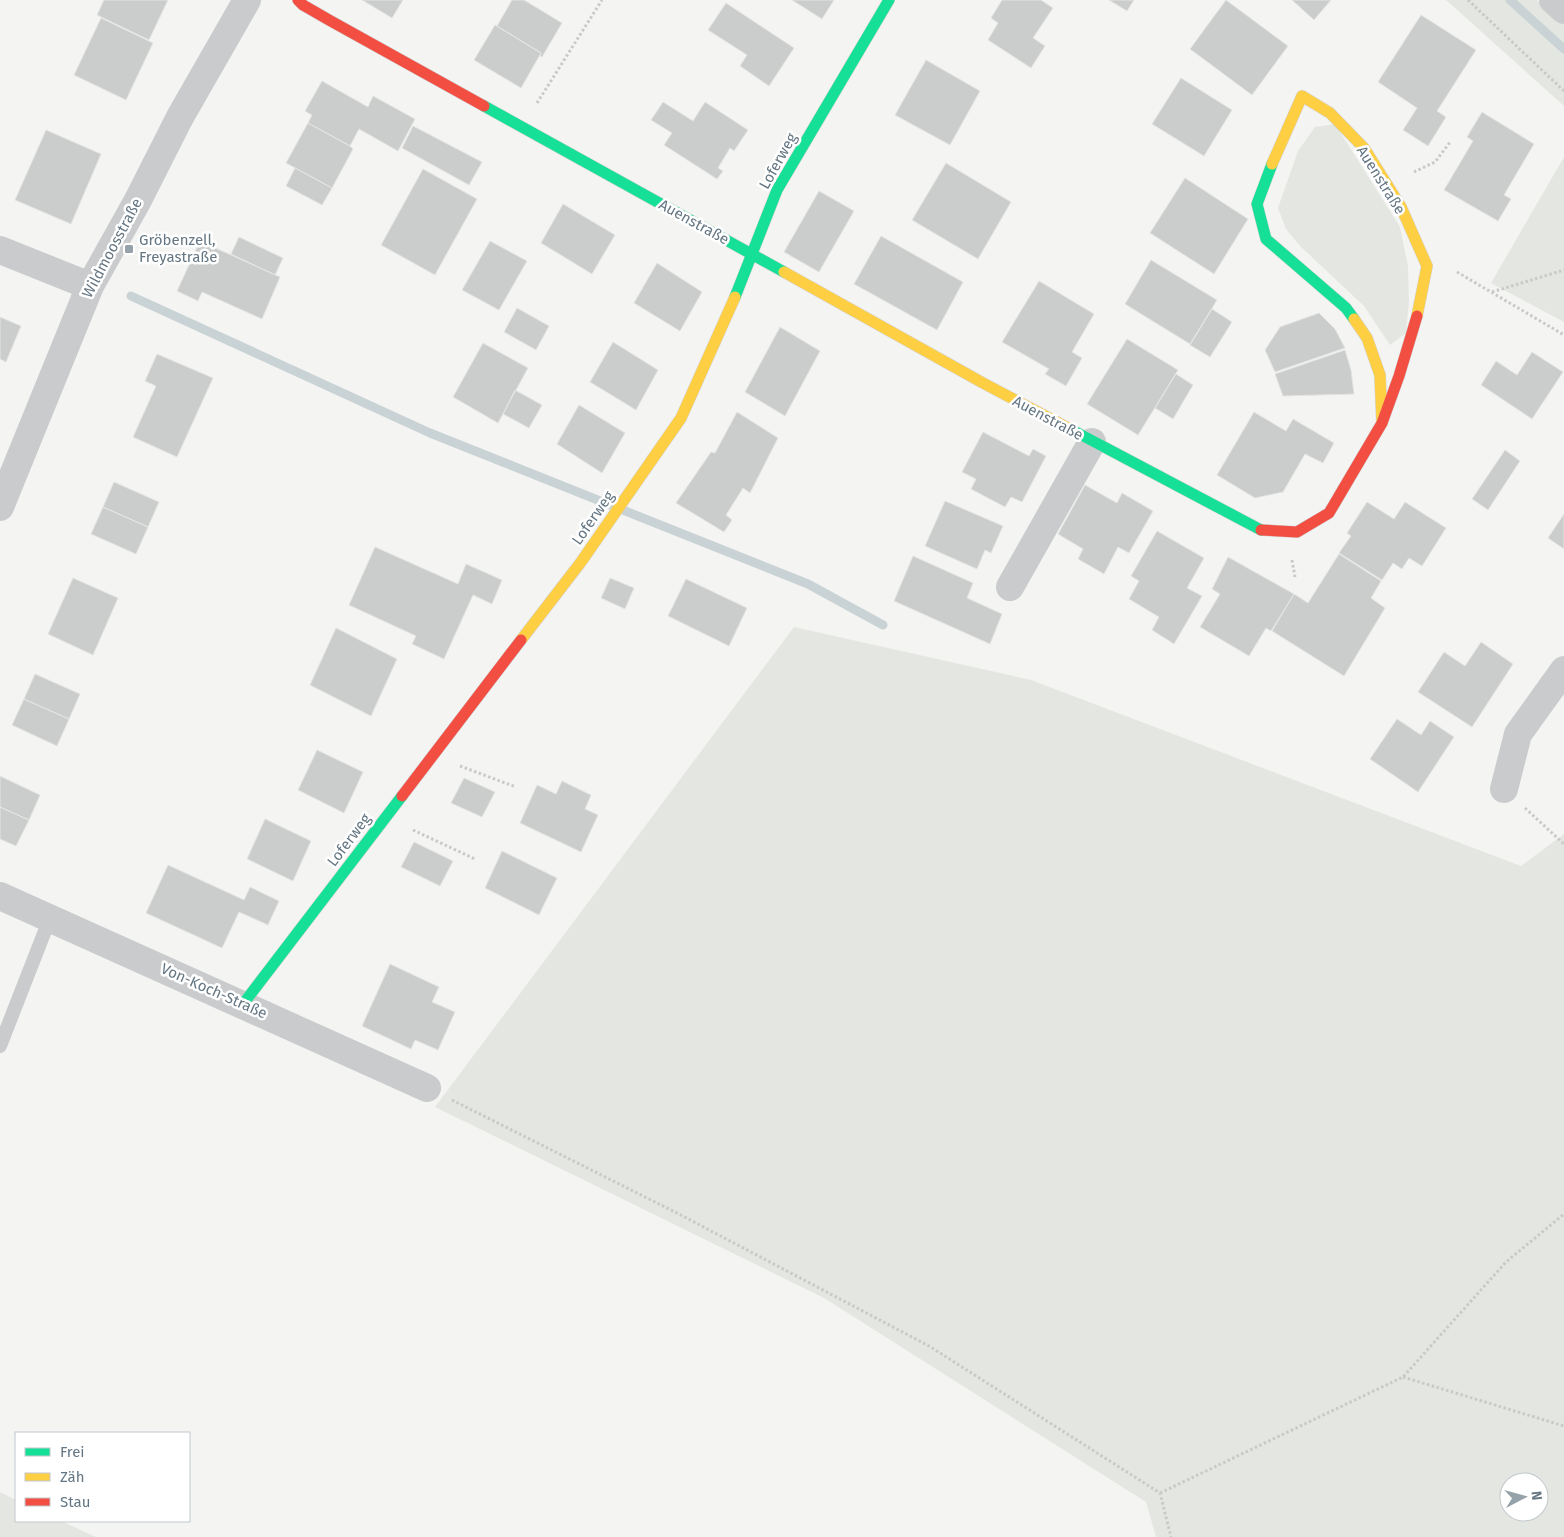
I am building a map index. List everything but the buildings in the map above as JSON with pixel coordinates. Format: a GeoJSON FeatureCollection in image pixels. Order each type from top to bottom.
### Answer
{"type":"FeatureCollection","features":[{"type":"Feature","properties":{"kind":"street","name":"Wildmoosstraße"},"geometry":{"type":"LineString","coordinates":[[0,507],[90,286],[138,200],[180,117],[247,0]]}},
{"type":"Feature","properties":{"kind":"street","name":"Auenstraße"},"geometry":{"type":"LineString","coordinates":[[298,0],[329,20],[983,383],[1263,531],[1297,532],[1329,514],[1382,423],[1414,328],[1427,266],[1401,207],[1364,148],[1330,113],[1302,96],[1273,160],[1257,204],[1266,239],[1346,308],[1367,338],[1380,375],[1382,423]]}},
{"type":"Feature","properties":{"kind":"street","name":"Loferweg"},"geometry":{"type":"LineString","coordinates":[[243,1004],[581,562],[681,418],[726,321],[777,190],[888,0]]}},
{"type":"Feature","properties":{"kind":"street"},"geometry":{"type":"LineString","coordinates":[[1553,0],[1564,10]]}},
{"type":"Feature","properties":{"kind":"street"},"geometry":{"type":"LineString","coordinates":[[0,250],[90,286]]}},
{"type":"Feature","properties":{"kind":"street","name":"Auenstraße"},"geometry":{"type":"LineString","coordinates":[[1010,587],[1092,442]]}},
{"type":"Feature","properties":{"kind":"street"},"geometry":{"type":"LineString","coordinates":[[1504,790],[1518,734],[1564,670]]}},
{"type":"Feature","properties":{"kind":"street","name":"Von-Koch-Straße"},"geometry":{"type":"LineString","coordinates":[[0,896],[427,1088]]}},
{"type":"Feature","properties":{"kind":"lane"},"geometry":{"type":"LineString","coordinates":[[0,1046],[50,918]]}},
{"type":"Feature","properties":{"kind":"path"},"geometry":{"type":"LineString","coordinates":[[522,126],[602,0]]}},
{"type":"Feature","properties":{"kind":"path"},"geometry":{"type":"LineString","coordinates":[[1468,0],[1564,91]]}},
{"type":"Feature","properties":{"kind":"path"},"geometry":{"type":"LineString","coordinates":[[1387,185],[1435,162],[1450,141]]}},
{"type":"Feature","properties":{"kind":"path"},"geometry":{"type":"LineString","coordinates":[[1427,266],[1451,269],[1564,335]]}},
{"type":"Feature","properties":{"kind":"path"},"geometry":{"type":"LineString","coordinates":[[1492,292],[1564,270]]}},
{"type":"Feature","properties":{"kind":"path"},"geometry":{"type":"LineString","coordinates":[[433,756],[516,787]]}},
{"type":"Feature","properties":{"kind":"path"},"geometry":{"type":"LineString","coordinates":[[1504,790],[1564,844]]}},
{"type":"Feature","properties":{"kind":"path"},"geometry":{"type":"LineString","coordinates":[[386,817],[475,859]]}},
{"type":"Feature","properties":{"kind":"path"},"geometry":{"type":"LineString","coordinates":[[427,1088],[679,1214],[929,1346],[1160,1492],[1171,1537]]}},
{"type":"Feature","properties":{"kind":"path"},"geometry":{"type":"LineString","coordinates":[[1160,1492],[1403,1377],[1506,1262],[1564,1214]]}},
{"type":"Feature","properties":{"kind":"path"},"geometry":{"type":"LineString","coordinates":[[1403,1377],[1564,1426]]}},
{"type":"Feature","properties":{"kind":"shaded area"},"geometry":{"type":"Polygon","coordinates":[[[1446,0],[1537,0],[1564,25],[1564,106],[1446,0]]]}},
{"type":"Feature","properties":{"kind":"shaded area"},"geometry":{"type":"Polygon","coordinates":[[[1335,124],[1400,227],[1408,266],[1409,302],[1406,333],[1390,345],[1364,306],[1300,246],[1286,229],[1278,208],[1298,151],[1315,127],[1335,124]]]}},
{"type":"Feature","properties":{"kind":"shaded area"},"geometry":{"type":"Polygon","coordinates":[[[1564,157],[1564,322],[1491,283],[1564,157]]]}},
{"type":"Feature","properties":{"kind":"shaded area"},"geometry":{"type":"Polygon","coordinates":[[[794,627],[1031,680],[1521,866],[1564,834],[1564,1537],[1156,1537],[1146,1502],[824,1298],[435,1107],[794,627]]]}},
{"type":"Feature","properties":{"kind":"shaded area"},"geometry":{"type":"Polygon","coordinates":[[[0,1492],[15,1500],[15,1522],[63,1522],[96,1537],[0,1537],[0,1492]]]}},
{"type":"Feature","properties":{"kind":"waterway"},"geometry":{"type":"LineString","coordinates":[[1510,0],[1564,49]]}},
{"type":"Feature","properties":{"kind":"waterway"},"geometry":{"type":"LineString","coordinates":[[131,296],[430,433],[808,584],[883,625]]}},
{"type":"Feature","properties":{"kind":"traffic: fast"},"geometry":{"type":"LineString","coordinates":[[735,297],[777,190],[889,0]]}},
{"type":"Feature","properties":{"kind":"traffic: fast"},"geometry":{"type":"LineString","coordinates":[[484,106],[784,272]]}},
{"type":"Feature","properties":{"kind":"traffic: fast"},"geometry":{"type":"LineString","coordinates":[[1272,164],[1257,204],[1266,239],[1346,308],[1354,319]]}},
{"type":"Feature","properties":{"kind":"traffic: fast"},"geometry":{"type":"LineString","coordinates":[[1072,430],[1261,530]]}},
{"type":"Feature","properties":{"kind":"traffic: fast"},"geometry":{"type":"LineString","coordinates":[[243,1004],[402,796]]}},
{"type":"Feature","properties":{"kind":"traffic: slow"},"geometry":{"type":"LineString","coordinates":[[1272,164],[1302,96],[1330,113],[1364,148],[1401,207],[1427,266],[1417,316]]}},
{"type":"Feature","properties":{"kind":"traffic: slow"},"geometry":{"type":"LineString","coordinates":[[784,272],[983,383],[1072,430]]}},
{"type":"Feature","properties":{"kind":"traffic: slow"},"geometry":{"type":"LineString","coordinates":[[521,640],[581,562],[681,418],[735,297]]}},
{"type":"Feature","properties":{"kind":"traffic: slow"},"geometry":{"type":"LineString","coordinates":[[1354,319],[1367,338],[1380,375],[1382,423]]}},
{"type":"Feature","properties":{"kind":"traffic: jam"},"geometry":{"type":"LineString","coordinates":[[298,0],[329,20],[484,106]]}},
{"type":"Feature","properties":{"kind":"traffic: jam"},"geometry":{"type":"LineString","coordinates":[[1261,530],[1297,532],[1329,513],[1382,423],[1399,376],[1417,316]]}},
{"type":"Feature","properties":{"kind":"traffic: jam"},"geometry":{"type":"LineString","coordinates":[[402,796],[521,640]]}},
{"type":"Feature","properties":{"kind":"place","name":"Gröbenzell, Freyastraße"},"geometry":{"type":"Point","coordinates":[129,249]}}]}
